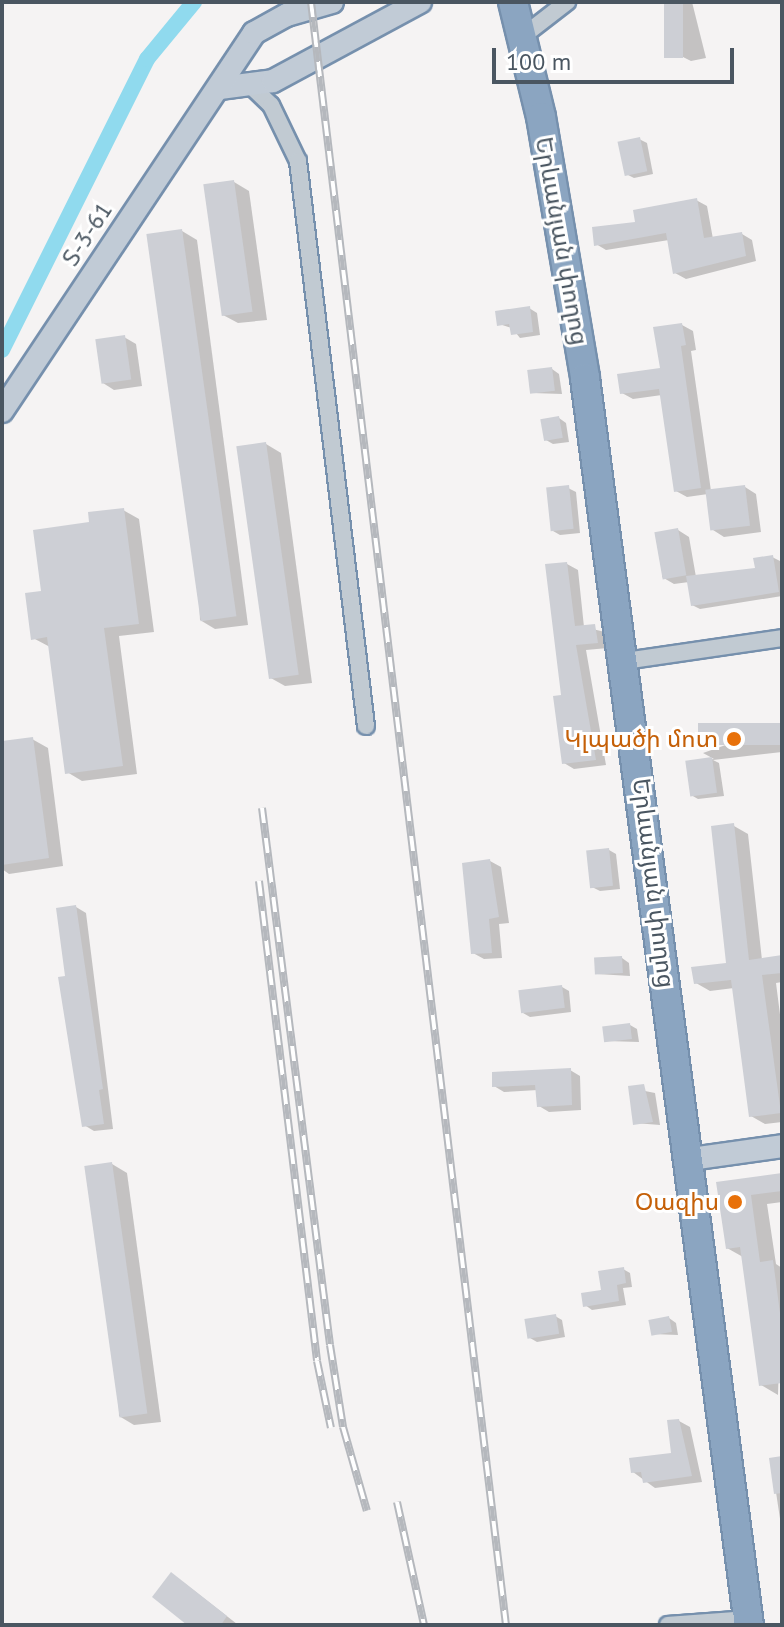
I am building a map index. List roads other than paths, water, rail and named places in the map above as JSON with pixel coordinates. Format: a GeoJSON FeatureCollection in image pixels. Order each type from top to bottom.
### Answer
{"type":"FeatureCollection","features":[{"type":"Feature","properties":{"kind":"highway","name":"Երևանյան փողոց"},"geometry":{"type":"LineString","coordinates":[[513,2],[523,36],[576,313],[625,661],[749,1622]]}},
{"type":"Feature","properties":{"kind":"street","name":"Տ-3-61"},"geometry":{"type":"LineString","coordinates":[[2,411],[148,187],[220,88],[254,33],[287,15],[332,2]]}},
{"type":"Feature","properties":{"kind":"street"},"geometry":{"type":"LineString","coordinates":[[220,88],[273,81],[420,2]]}},
{"type":"Feature","properties":{"kind":"street"},"geometry":{"type":"LineString","coordinates":[[523,36],[567,2]]}},
{"type":"Feature","properties":{"kind":"street"},"geometry":{"type":"LineString","coordinates":[[249,84],[271,105],[298,161],[366,726]]}},
{"type":"Feature","properties":{"kind":"street"},"geometry":{"type":"LineString","coordinates":[[625,661],[782,638]]}},
{"type":"Feature","properties":{"kind":"street"},"geometry":{"type":"LineString","coordinates":[[690,1159],[782,1146]]}},
{"type":"Feature","properties":{"kind":"street"},"geometry":{"type":"LineString","coordinates":[[668,1625],[749,1622]]}},
{"type":"Feature","properties":{"kind":"waterway"},"geometry":{"type":"LineString","coordinates":[[2,350],[147,59],[194,2]]}},
{"type":"Feature","properties":{"kind":"railway"},"geometry":{"type":"LineString","coordinates":[[311,2],[506,1625]]}},
{"type":"Feature","properties":{"kind":"railway"},"geometry":{"type":"LineString","coordinates":[[262,808],[330,1345],[343,1427],[367,1511]]}},
{"type":"Feature","properties":{"kind":"railway"},"geometry":{"type":"LineString","coordinates":[[259,881],[317,1361],[331,1428]]}},
{"type":"Feature","properties":{"kind":"railway"},"geometry":{"type":"LineString","coordinates":[[397,1502],[424,1625]]}},
{"type":"Feature","properties":{"kind":"place","name":"Կլպածի մոտ"},"geometry":{"type":"Point","coordinates":[734,739]}},
{"type":"Feature","properties":{"kind":"place","name":"Օազիս"},"geometry":{"type":"Point","coordinates":[735,1202]}}]}
